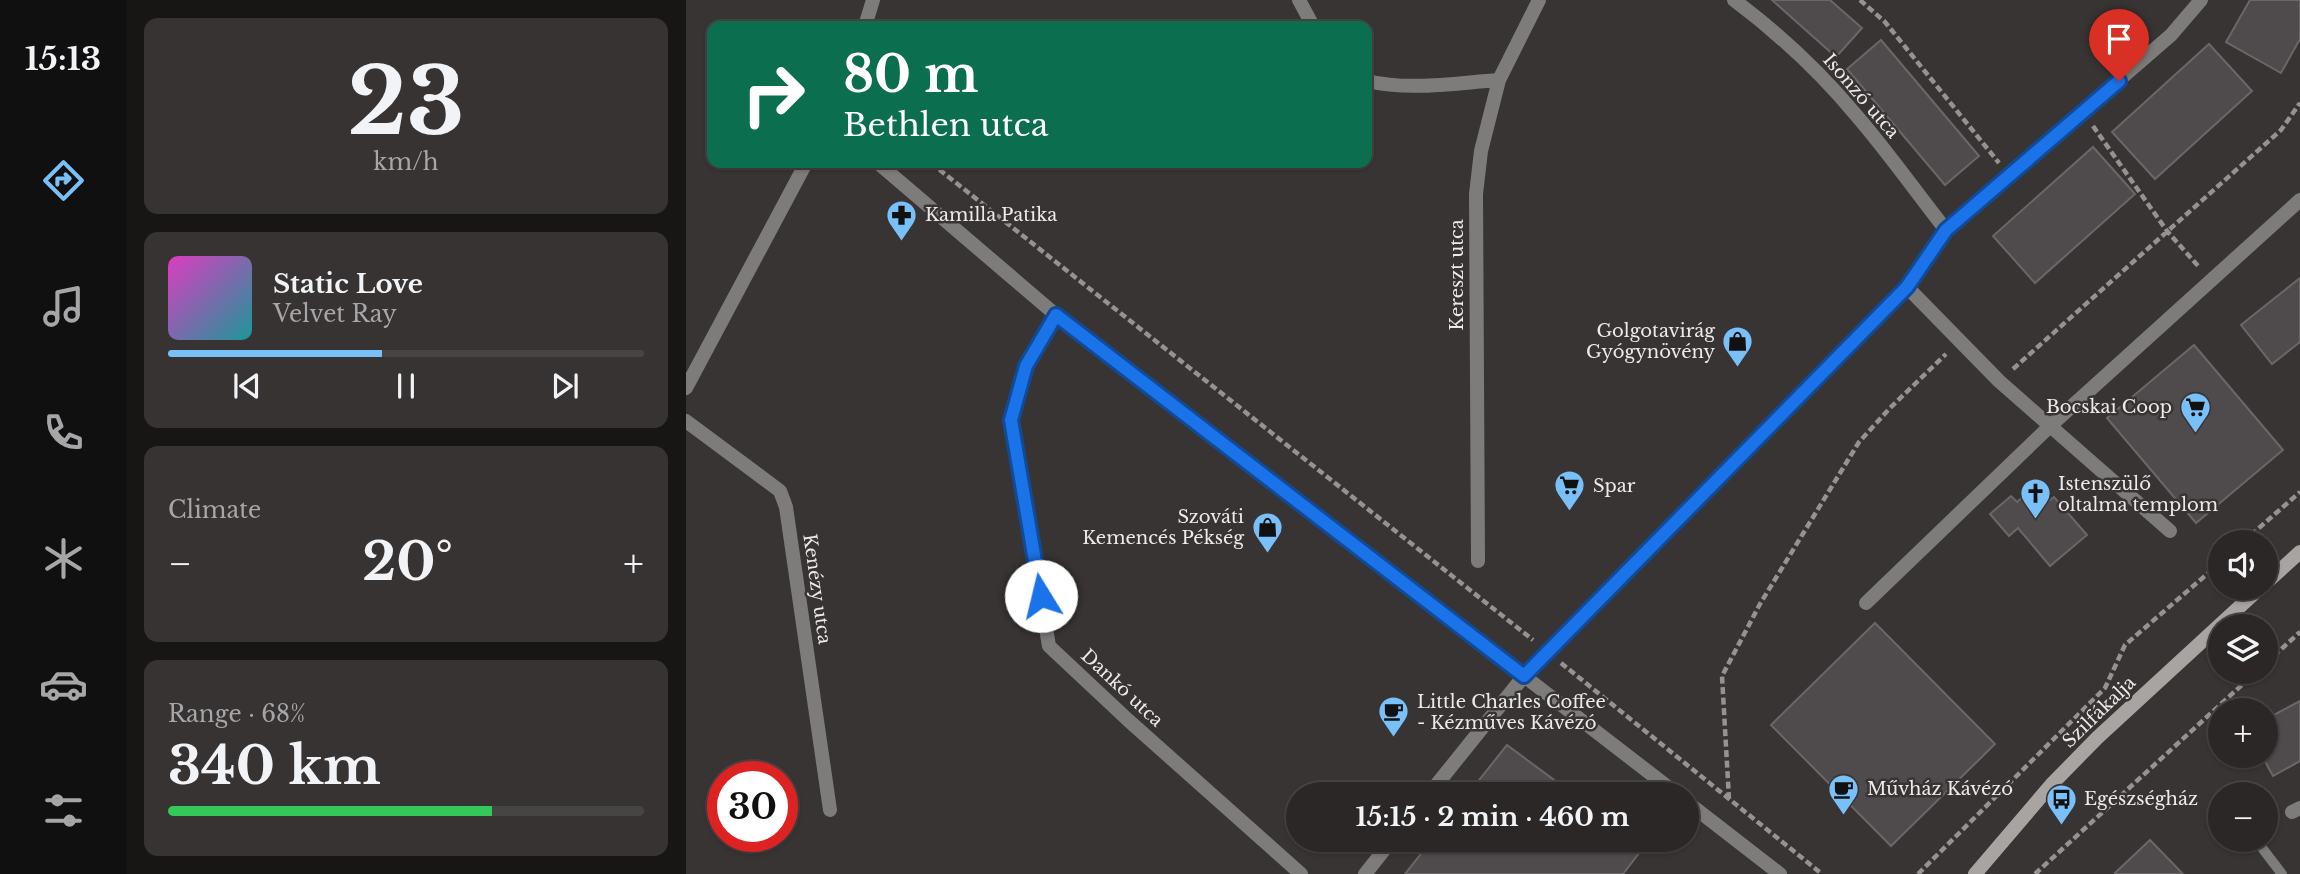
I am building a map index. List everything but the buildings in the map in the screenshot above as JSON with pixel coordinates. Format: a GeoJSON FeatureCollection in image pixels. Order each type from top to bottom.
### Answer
{"type":"FeatureCollection","features":[{"type":"Feature","properties":{"kind":"street"},"geometry":{"type":"LineString","coordinates":[[867,21],[873,0]]}},
{"type":"Feature","properties":{"kind":"street"},"geometry":{"type":"LineString","coordinates":[[1299,0],[1310,21]]}},
{"type":"Feature","properties":{"kind":"street","name":"Kereszt utca"},"geometry":{"type":"LineString","coordinates":[[1478,561],[1476,194],[1481,151],[1499,80],[1539,0]]}},
{"type":"Feature","properties":{"kind":"street","name":"Isonzó utca"},"geometry":{"type":"LineString","coordinates":[[1734,0],[1756,16],[1856,114],[1946,230]]}},
{"type":"Feature","properties":{"kind":"street"},"geometry":{"type":"LineString","coordinates":[[1439,782],[1547,651],[1907,287],[1946,230],[2171,35],[2201,0]]}},
{"type":"Feature","properties":{"kind":"street"},"geometry":{"type":"LineString","coordinates":[[1372,82],[1416,86],[1499,80]]}},
{"type":"Feature","properties":{"kind":"street"},"geometry":{"type":"LineString","coordinates":[[686,388],[803,168]]}},
{"type":"Feature","properties":{"kind":"street"},"geometry":{"type":"LineString","coordinates":[[884,168],[1056,315],[1661,782]]}},
{"type":"Feature","properties":{"kind":"street"},"geometry":{"type":"LineString","coordinates":[[1867,603],[2049,427],[2300,201]]}},
{"type":"Feature","properties":{"kind":"street"},"geometry":{"type":"LineString","coordinates":[[1907,287],[1999,381],[2169,531]]}},
{"type":"Feature","properties":{"kind":"street","name":"Dankó utca"},"geometry":{"type":"LineString","coordinates":[[1056,315],[1026,366],[1011,420],[1049,646],[1301,874]]}},
{"type":"Feature","properties":{"kind":"street","name":"Kenézy utca"},"geometry":{"type":"LineString","coordinates":[[686,421],[780,491],[786,507],[830,810]]}},
{"type":"Feature","properties":{"kind":"street"},"geometry":{"type":"LineString","coordinates":[[2278,572],[2300,552]]}},
{"type":"Feature","properties":{"kind":"street","name":"Szilfákalja"},"geometry":{"type":"LineString","coordinates":[[1975,874],[2051,785],[2097,738],[2247,600]]}},
{"type":"Feature","properties":{"kind":"street"},"geometry":{"type":"LineString","coordinates":[[1699,811],[1780,874]]}},
{"type":"Feature","properties":{"kind":"street"},"geometry":{"type":"LineString","coordinates":[[1365,874],[1382,852]]}},
{"type":"Feature","properties":{"kind":"lane"},"geometry":{"type":"LineString","coordinates":[[2265,852],[2282,874]]}},
{"type":"Feature","properties":{"kind":"path"},"geometry":{"type":"LineString","coordinates":[[1860,0],[1885,22],[2008,175]]}},
{"type":"Feature","properties":{"kind":"path"},"geometry":{"type":"LineString","coordinates":[[1999,381],[2281,130],[2300,103]]}},
{"type":"Feature","properties":{"kind":"path"},"geometry":{"type":"LineString","coordinates":[[2084,112],[2167,231],[2211,281]]}},
{"type":"Feature","properties":{"kind":"path"},"geometry":{"type":"LineString","coordinates":[[938,168],[1547,651],[1822,874]]}},
{"type":"Feature","properties":{"kind":"path"},"geometry":{"type":"LineString","coordinates":[[1729,799],[1722,676],[1760,604],[1859,442],[1890,408],[1960,341]]}},
{"type":"Feature","properties":{"kind":"path"},"geometry":{"type":"LineString","coordinates":[[2257,530],[2300,492]]}},
{"type":"Feature","properties":{"kind":"path"},"geometry":{"type":"LineString","coordinates":[[1918,874],[2105,688],[2125,645],[2208,573]]}},
{"type":"Feature","properties":{"kind":"path"},"geometry":{"type":"LineString","coordinates":[[2278,652],[2300,632]]}},
{"type":"Feature","properties":{"kind":"path"},"geometry":{"type":"LineString","coordinates":[[2035,874],[2243,684]]}},
{"type":"Feature","properties":{"kind":"place","name":"Kamilla Patika"},"geometry":{"type":"Point","coordinates":[902,242]}},
{"type":"Feature","properties":{"kind":"place","name":"Golgotavirág Gyógynövény"},"geometry":{"type":"Point","coordinates":[1738,368]}},
{"type":"Feature","properties":{"kind":"place","name":"Bocskai Coop"},"geometry":{"type":"Point","coordinates":[2195,434]}},
{"type":"Feature","properties":{"kind":"place","name":"Spar"},"geometry":{"type":"Point","coordinates":[1570,513]}},
{"type":"Feature","properties":{"kind":"place","name":"Istenszülő oltalma templom"},"geometry":{"type":"Point","coordinates":[2035,521]}},
{"type":"Feature","properties":{"kind":"place","name":"Szováti Kemencés Pékség"},"geometry":{"type":"Point","coordinates":[1267,554]}},
{"type":"Feature","properties":{"kind":"place","name":"Little Charles Coffee - Kézműves Kávézó"},"geometry":{"type":"Point","coordinates":[1394,739]}},
{"type":"Feature","properties":{"kind":"place","name":"Művház Kávézó"},"geometry":{"type":"Point","coordinates":[1844,816]}},
{"type":"Feature","properties":{"kind":"place","name":"Egészségház"},"geometry":{"type":"Point","coordinates":[2061,826]}},
{"type":"Feature","properties":{"kind":"route"},"geometry":{"type":"LineString","coordinates":[[1041,596],[1011,420],[1026,366],[1056,315],[1524,676],[1907,287],[1946,230],[2119,81]]}}]}
